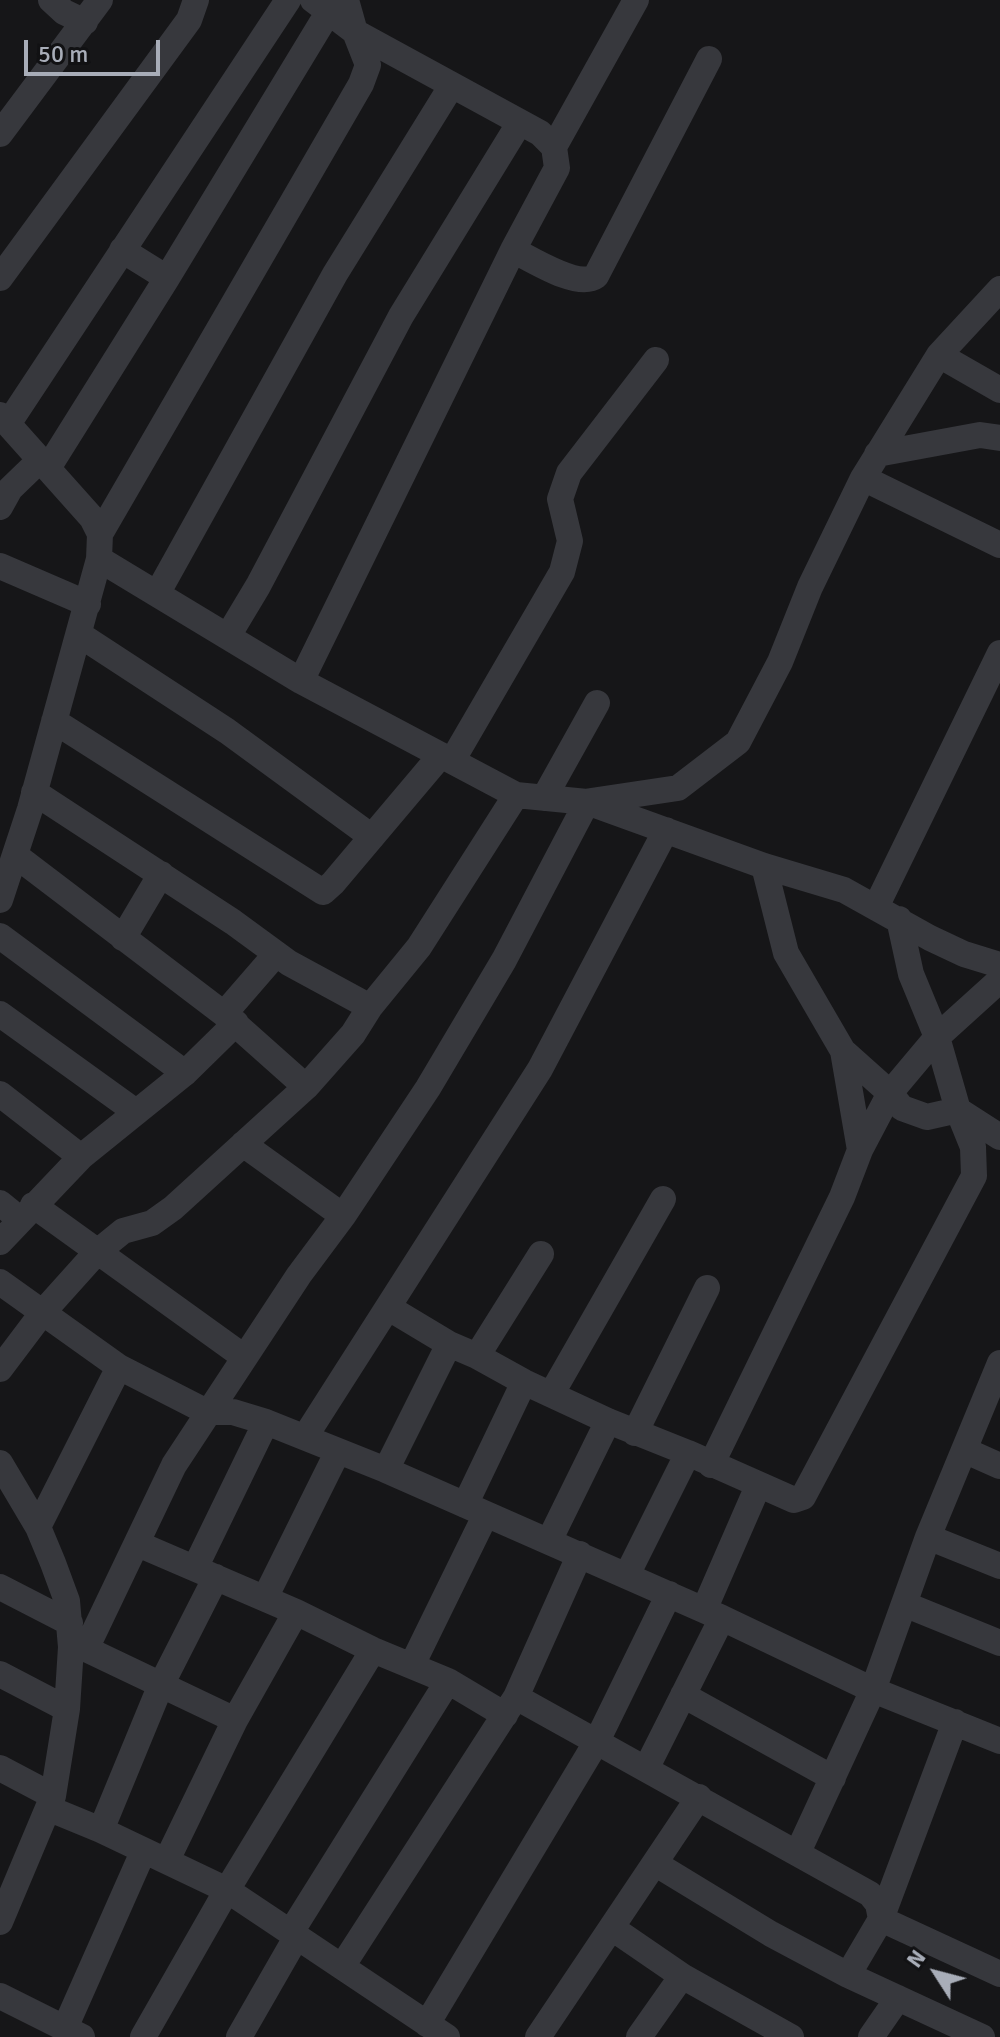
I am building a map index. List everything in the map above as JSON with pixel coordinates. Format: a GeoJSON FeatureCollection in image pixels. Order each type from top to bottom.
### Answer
{"type":"FeatureCollection","features":[{"type":"Feature","properties":{"kind":"street"},"geometry":{"type":"LineString","coordinates":[[51,0],[64,12],[85,22]]}},
{"type":"Feature","properties":{"kind":"street"},"geometry":{"type":"LineString","coordinates":[[0,134],[100,0]]}},
{"type":"Feature","properties":{"kind":"street"},"geometry":{"type":"LineString","coordinates":[[0,278],[189,20],[196,0]]}},
{"type":"Feature","properties":{"kind":"street"},"geometry":{"type":"LineString","coordinates":[[288,0],[122,250],[4,420],[92,518],[100,547],[157,594],[301,681],[516,795],[587,802],[678,788],[738,742],[780,662],[810,587],[863,478],[939,355],[1000,289]]}},
{"type":"Feature","properties":{"kind":"street"},"geometry":{"type":"LineString","coordinates":[[554,147],[636,0]]}},
{"type":"Feature","properties":{"kind":"street"},"geometry":{"type":"LineString","coordinates":[[0,507],[10,489],[44,464],[167,278],[329,4],[355,32],[540,133],[554,147],[557,168],[513,250],[301,681]]}},
{"type":"Feature","properties":{"kind":"street"},"geometry":{"type":"LineString","coordinates":[[0,900],[80,635],[100,547],[361,84],[368,65],[355,32]]}},
{"type":"Feature","properties":{"kind":"street"},"geometry":{"type":"LineString","coordinates":[[513,250],[577,280],[589,281],[596,276],[709,59]]}},
{"type":"Feature","properties":{"kind":"street"},"geometry":{"type":"LineString","coordinates":[[157,594],[335,274],[452,85]]}},
{"type":"Feature","properties":{"kind":"street"},"geometry":{"type":"LineString","coordinates":[[228,636],[258,586],[401,316],[520,122]]}},
{"type":"Feature","properties":{"kind":"street"},"geometry":{"type":"LineString","coordinates":[[122,250],[167,278]]}},
{"type":"Feature","properties":{"kind":"street"},"geometry":{"type":"LineString","coordinates":[[939,355],[1000,390]]}},
{"type":"Feature","properties":{"kind":"street"},"geometry":{"type":"LineString","coordinates":[[54,721],[323,892],[446,758],[562,572],[570,541],[560,499],[569,473],[656,360]]}},
{"type":"Feature","properties":{"kind":"street"},"geometry":{"type":"LineString","coordinates":[[877,454],[980,435],[1000,438]]}},
{"type":"Feature","properties":{"kind":"street"},"geometry":{"type":"LineString","coordinates":[[863,478],[1000,545]]}},
{"type":"Feature","properties":{"kind":"street"},"geometry":{"type":"LineString","coordinates":[[0,566],[88,604]]}},
{"type":"Feature","properties":{"kind":"street"},"geometry":{"type":"LineString","coordinates":[[80,635],[227,731],[372,837]]}},
{"type":"Feature","properties":{"kind":"street"},"geometry":{"type":"LineString","coordinates":[[389,1308],[449,1344],[608,1421],[688,1453],[758,1486],[794,1500],[803,1497],[974,1176],[973,1147],[958,1110],[937,1037],[888,913],[1000,653]]}},
{"type":"Feature","properties":{"kind":"street"},"geometry":{"type":"LineString","coordinates":[[544,798],[597,703]]}},
{"type":"Feature","properties":{"kind":"street"},"geometry":{"type":"LineString","coordinates":[[34,792],[161,874],[276,954],[370,1007]]}},
{"type":"Feature","properties":{"kind":"street"},"geometry":{"type":"LineString","coordinates":[[0,1369],[43,1312],[96,1253],[123,1231],[152,1223],[173,1208],[306,1087],[353,1034],[370,1007],[419,947],[516,795]]}},
{"type":"Feature","properties":{"kind":"street"},"geometry":{"type":"LineString","coordinates":[[587,802],[764,866],[844,890],[964,954],[1000,965]]}},
{"type":"Feature","properties":{"kind":"street"},"geometry":{"type":"LineString","coordinates":[[76,1640],[138,1544],[174,1465],[207,1412],[428,1088],[504,960],[587,802]]}},
{"type":"Feature","properties":{"kind":"street"},"geometry":{"type":"LineString","coordinates":[[305,1437],[540,1069],[666,830]]}},
{"type":"Feature","properties":{"kind":"street"},"geometry":{"type":"LineString","coordinates":[[15,855],[230,1018],[306,1087]]}},
{"type":"Feature","properties":{"kind":"street"},"geometry":{"type":"LineString","coordinates":[[764,866],[786,953],[843,1051],[890,1093],[902,1108],[927,1117],[958,1110],[1000,1137]]}},
{"type":"Feature","properties":{"kind":"street"},"geometry":{"type":"LineString","coordinates":[[123,938],[161,874]]}},
{"type":"Feature","properties":{"kind":"street"},"geometry":{"type":"LineString","coordinates":[[0,936],[185,1073]]}},
{"type":"Feature","properties":{"kind":"street"},"geometry":{"type":"LineString","coordinates":[[0,1242],[81,1157],[185,1073],[276,954]]}},
{"type":"Feature","properties":{"kind":"street"},"geometry":{"type":"LineString","coordinates":[[711,1465],[890,1093],[937,1037],[1000,980]]}},
{"type":"Feature","properties":{"kind":"street"},"geometry":{"type":"LineString","coordinates":[[0,1014],[136,1112]]}},
{"type":"Feature","properties":{"kind":"street"},"geometry":{"type":"LineString","coordinates":[[843,1051],[860,1150]]}},
{"type":"Feature","properties":{"kind":"street"},"geometry":{"type":"LineString","coordinates":[[0,1094],[81,1157]]}},
{"type":"Feature","properties":{"kind":"street"},"geometry":{"type":"LineString","coordinates":[[243,1144],[343,1216]]}},
{"type":"Feature","properties":{"kind":"street"},"geometry":{"type":"LineString","coordinates":[[552,1393],[663,1199]]}},
{"type":"Feature","properties":{"kind":"street"},"geometry":{"type":"LineString","coordinates":[[0,1203],[27,1212],[96,1253],[244,1357]]}},
{"type":"Feature","properties":{"kind":"street"},"geometry":{"type":"LineString","coordinates":[[477,1356],[541,1254]]}},
{"type":"Feature","properties":{"kind":"street"},"geometry":{"type":"LineString","coordinates":[[0,1282],[119,1367],[207,1412],[233,1412],[266,1422],[386,1470],[627,1575],[873,1690],[1000,1741]]}},
{"type":"Feature","properties":{"kind":"street"},"geometry":{"type":"LineString","coordinates":[[635,1433],[707,1288]]}},
{"type":"Feature","properties":{"kind":"street"},"geometry":{"type":"LineString","coordinates":[[386,1470],[449,1344]]}},
{"type":"Feature","properties":{"kind":"street"},"geometry":{"type":"LineString","coordinates":[[798,1852],[873,1690],[928,1537],[964,1450],[993,1402],[1000,1363]]}},
{"type":"Feature","properties":{"kind":"street"},"geometry":{"type":"LineString","coordinates":[[38,1527],[119,1367]]}},
{"type":"Feature","properties":{"kind":"street"},"geometry":{"type":"LineString","coordinates":[[412,1665],[476,1510],[524,1382]]}},
{"type":"Feature","properties":{"kind":"street"},"geometry":{"type":"LineString","coordinates":[[549,1541],[608,1421]]}},
{"type":"Feature","properties":{"kind":"street"},"geometry":{"type":"LineString","coordinates":[[101,1830],[266,1422]]}},
{"type":"Feature","properties":{"kind":"street"},"geometry":{"type":"LineString","coordinates":[[964,1450],[1000,1466]]}},
{"type":"Feature","properties":{"kind":"street"},"geometry":{"type":"LineString","coordinates":[[265,1598],[338,1451]]}},
{"type":"Feature","properties":{"kind":"street"},"geometry":{"type":"LineString","coordinates":[[627,1575],[688,1453]]}},
{"type":"Feature","properties":{"kind":"street"},"geometry":{"type":"LineString","coordinates":[[0,1922],[52,1803],[76,1640],[67,1601],[38,1527],[1,1464]]}},
{"type":"Feature","properties":{"kind":"street"},"geometry":{"type":"LineString","coordinates":[[646,1769],[683,1695],[758,1486]]}},
{"type":"Feature","properties":{"kind":"street"},"geometry":{"type":"LineString","coordinates":[[928,1537],[1000,1566]]}},
{"type":"Feature","properties":{"kind":"street"},"geometry":{"type":"LineString","coordinates":[[138,1544],[265,1598],[373,1650],[597,1741],[870,1894],[878,1904],[881,1919]]}},
{"type":"Feature","properties":{"kind":"street"},"geometry":{"type":"LineString","coordinates":[[343,1965],[510,1706],[580,1554]]}},
{"type":"Feature","properties":{"kind":"street"},"geometry":{"type":"LineString","coordinates":[[0,1587],[76,1640],[160,1687],[235,1720]]}},
{"type":"Feature","properties":{"kind":"street"},"geometry":{"type":"LineString","coordinates":[[0,1768],[52,1803],[101,1830],[227,1890],[437,2030],[597,1741],[669,1594]]}},
{"type":"Feature","properties":{"kind":"street"},"geometry":{"type":"LineString","coordinates":[[904,1604],[1000,1643]]}},
{"type":"Feature","properties":{"kind":"street"},"geometry":{"type":"LineString","coordinates":[[0,1996],[73,2033],[155,1856],[296,1612]]}},
{"type":"Feature","properties":{"kind":"street"},"geometry":{"type":"LineString","coordinates":[[143,2037],[227,1890],[373,1650]]}},
{"type":"Feature","properties":{"kind":"street"},"geometry":{"type":"LineString","coordinates":[[0,1674],[67,1709]]}},
{"type":"Feature","properties":{"kind":"street"},"geometry":{"type":"LineString","coordinates":[[239,2037],[294,1934],[448,1681]]}},
{"type":"Feature","properties":{"kind":"street"},"geometry":{"type":"LineString","coordinates":[[683,1695],[833,1778]]}},
{"type":"Feature","properties":{"kind":"street"},"geometry":{"type":"LineString","coordinates":[[848,1975],[881,1919],[955,1722]]}},
{"type":"Feature","properties":{"kind":"street"},"geometry":{"type":"LineString","coordinates":[[538,2037],[699,1797]]}},
{"type":"Feature","properties":{"kind":"street"},"geometry":{"type":"LineString","coordinates":[[656,1864],[771,1934],[848,1975],[982,2037]]}},
{"type":"Feature","properties":{"kind":"street"},"geometry":{"type":"LineString","coordinates":[[881,1919],[1000,1974]]}},
{"type":"Feature","properties":{"kind":"street"},"geometry":{"type":"LineString","coordinates":[[612,1928],[754,2028],[791,2037]]}},
{"type":"Feature","properties":{"kind":"street"},"geometry":{"type":"LineString","coordinates":[[639,2037],[682,1976]]}},
{"type":"Feature","properties":{"kind":"street"},"geometry":{"type":"LineString","coordinates":[[871,2037],[898,1998]]}}]}
